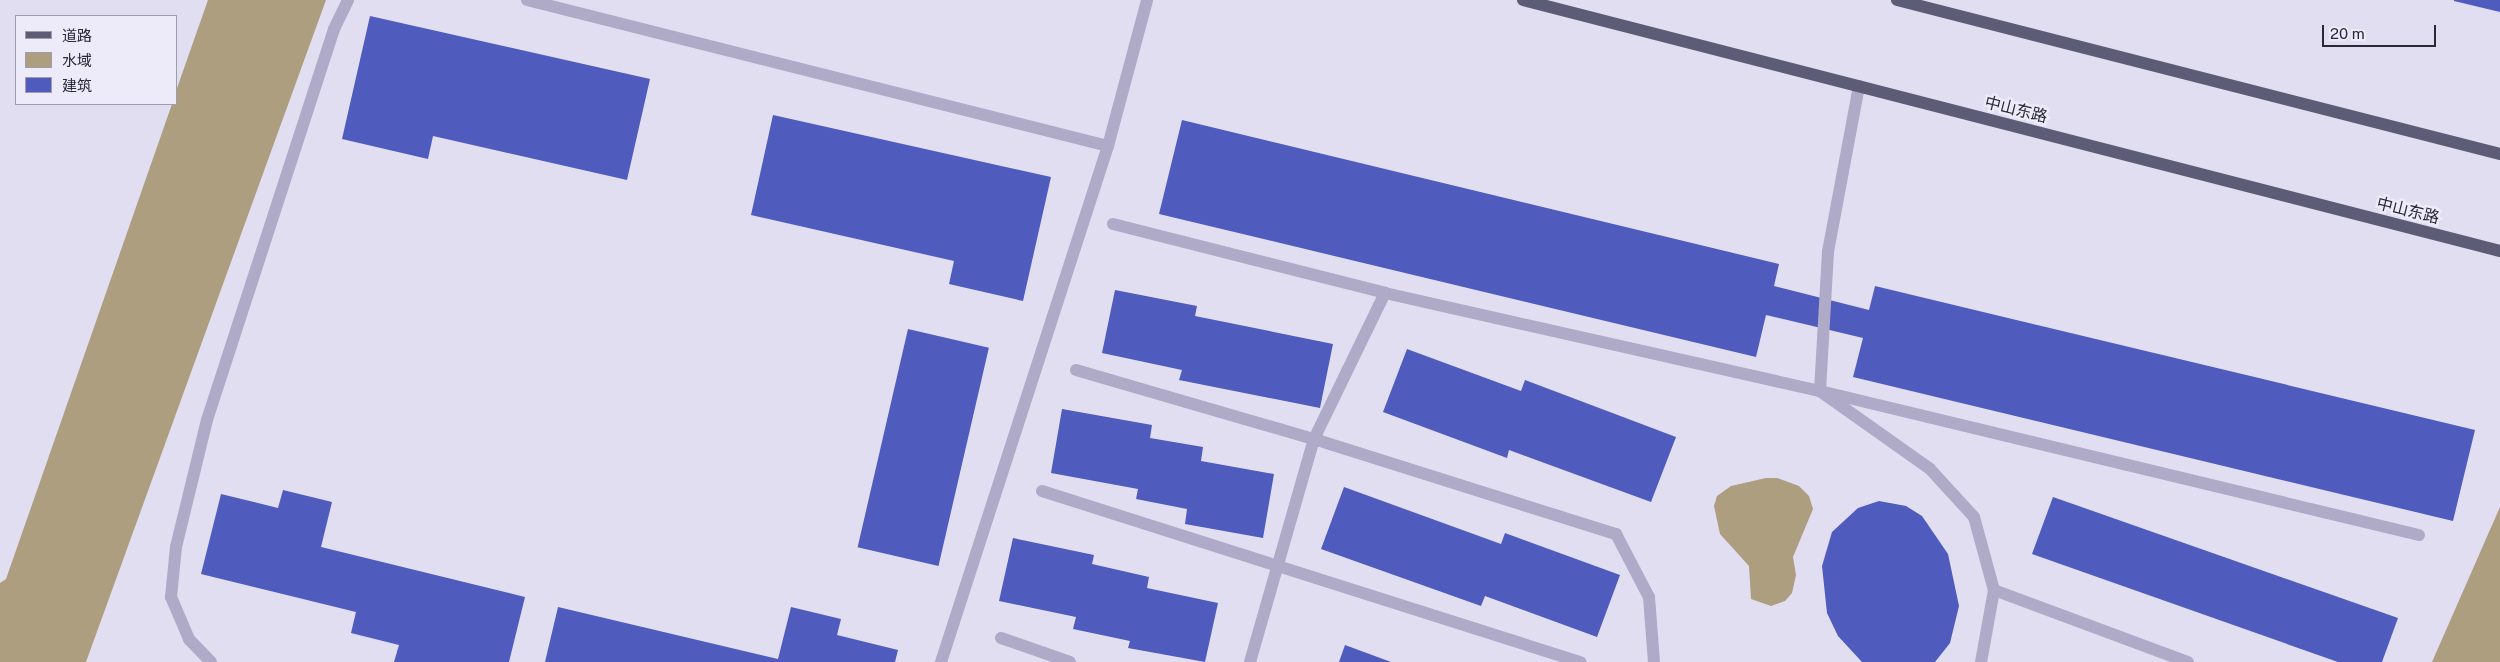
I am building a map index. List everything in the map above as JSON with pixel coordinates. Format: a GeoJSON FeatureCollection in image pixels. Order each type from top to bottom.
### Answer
{"type":"FeatureCollection","features":[{"type":"Feature","properties":{"kind":"main road","name":"中山东路"},"geometry":{"type":"LineString","coordinates":[[1523,0],[2500,251]]}},
{"type":"Feature","properties":{"kind":"main road"},"geometry":{"type":"LineString","coordinates":[[1897,0],[2500,154]]}},
{"type":"Feature","properties":{"kind":"lane"},"geometry":{"type":"LineString","coordinates":[[211,662],[189,639],[170,597],[176,547],[207,420],[334,29],[348,0]]}},
{"type":"Feature","properties":{"kind":"lane"},"geometry":{"type":"LineString","coordinates":[[527,0],[1108,146]]}},
{"type":"Feature","properties":{"kind":"lane"},"geometry":{"type":"LineString","coordinates":[[941,662],[1108,146],[1147,0]]}},
{"type":"Feature","properties":{"kind":"lane"},"geometry":{"type":"LineString","coordinates":[[1820,391],[1828,252],[1859,86]]}},
{"type":"Feature","properties":{"kind":"lane"},"geometry":{"type":"LineString","coordinates":[[1113,224],[1385,293],[1820,391],[2419,535]]}},
{"type":"Feature","properties":{"kind":"lane"},"geometry":{"type":"LineString","coordinates":[[1250,662],[1276,563],[1314,439],[1385,293]]}},
{"type":"Feature","properties":{"kind":"lane"},"geometry":{"type":"LineString","coordinates":[[1076,370],[1314,439],[1616,534],[1649,597],[1654,662]]}},
{"type":"Feature","properties":{"kind":"lane"},"geometry":{"type":"LineString","coordinates":[[1820,391],[1930,469],[1974,517],[1994,590],[1980,662]]}},
{"type":"Feature","properties":{"kind":"lane"},"geometry":{"type":"LineString","coordinates":[[1042,491],[1276,563],[1580,662]]}},
{"type":"Feature","properties":{"kind":"lane"},"geometry":{"type":"LineString","coordinates":[[1994,590],[2188,662]]}},
{"type":"Feature","properties":{"kind":"lane"},"geometry":{"type":"LineString","coordinates":[[1001,638],[1070,662]]}},
{"type":"Feature","properties":{"kind":"water"},"geometry":{"type":"Polygon","coordinates":[[[208,0],[326,0],[86,662],[0,662],[0,583],[6,579],[172,105],[178,105],[178,85],[208,0]]]}},
{"type":"Feature","properties":{"kind":"water"},"geometry":{"type":"Polygon","coordinates":[[[1766,478],[1777,478],[1799,486],[1809,496],[1813,509],[1793,557],[1796,575],[1792,593],[1785,601],[1771,606],[1751,599],[1749,566],[1720,534],[1714,506],[1717,496],[1731,486],[1766,478]]]}},
{"type":"Feature","properties":{"kind":"water"},"geometry":{"type":"Polygon","coordinates":[[[2500,507],[2500,662],[2432,662],[2500,507]]]}},
{"type":"Feature","properties":{"kind":"building"},"geometry":{"type":"Polygon","coordinates":[[[2454,0],[2500,0],[2500,12],[2454,1],[2454,0]]]}},
{"type":"Feature","properties":{"kind":"building"},"geometry":{"type":"Polygon","coordinates":[[[370,16],[650,79],[627,180],[433,136],[428,159],[342,139],[370,16]]]}},
{"type":"Feature","properties":{"kind":"building"},"geometry":{"type":"Polygon","coordinates":[[[773,115],[1051,177],[1023,301],[949,284],[954,261],[751,215],[773,115]]]}},
{"type":"Feature","properties":{"kind":"building"},"geometry":{"type":"Polygon","coordinates":[[[1182,120],[1779,264],[1774,286],[1869,310],[1875,286],[2475,430],[2453,521],[1853,377],[1863,338],[1766,315],[1756,357],[1159,214],[1182,120]]]}},
{"type":"Feature","properties":{"kind":"building"},"geometry":{"type":"Polygon","coordinates":[[[1115,290],[1197,306],[1195,316],[1333,344],[1320,408],[1179,380],[1182,370],[1102,353],[1115,290]]]}},
{"type":"Feature","properties":{"kind":"building"},"geometry":{"type":"Polygon","coordinates":[[[908,329],[989,348],[938,566],[858,547],[908,329]]]}},
{"type":"Feature","properties":{"kind":"building"},"geometry":{"type":"Polygon","coordinates":[[[1407,349],[1521,391],[1525,380],[1676,437],[1651,502],[1509,450],[1507,458],[1383,412],[1407,349]]]}},
{"type":"Feature","properties":{"kind":"building"},"geometry":{"type":"Polygon","coordinates":[[[1062,409],[1152,425],[1150,438],[1203,447],[1201,461],[1274,474],[1263,538],[1185,524],[1187,509],[1136,499],[1138,489],[1051,473],[1062,409]]]}},
{"type":"Feature","properties":{"kind":"building"},"geometry":{"type":"Polygon","coordinates":[[[1344,487],[1501,544],[1505,533],[1620,575],[1597,637],[1485,596],[1481,606],[1321,549],[1344,487]]]}},
{"type":"Feature","properties":{"kind":"building"},"geometry":{"type":"Polygon","coordinates":[[[283,490],[332,502],[321,547],[525,597],[509,662],[394,662],[399,645],[351,633],[356,612],[201,574],[221,494],[278,508],[283,490]]]}},
{"type":"Feature","properties":{"kind":"building"},"geometry":{"type":"Polygon","coordinates":[[[2053,497],[2398,618],[2382,662],[2338,662],[2032,554],[2053,497]]]}},
{"type":"Feature","properties":{"kind":"building"},"geometry":{"type":"Polygon","coordinates":[[[1879,501],[1906,506],[1922,516],[1948,554],[1959,606],[1950,643],[1935,662],[1862,662],[1838,636],[1827,613],[1822,566],[1832,532],[1858,508],[1879,501]]]}},
{"type":"Feature","properties":{"kind":"building"},"geometry":{"type":"Polygon","coordinates":[[[1013,538],[1094,555],[1092,564],[1149,577],[1147,588],[1218,603],[1205,662],[1128,648],[1130,641],[1073,629],[1076,617],[999,601],[1013,538]]]}},
{"type":"Feature","properties":{"kind":"building"},"geometry":{"type":"Polygon","coordinates":[[[558,607],[778,659],[791,607],[841,619],[837,635],[898,650],[895,662],[545,662],[558,607]]]}},
{"type":"Feature","properties":{"kind":"building"},"geometry":{"type":"Polygon","coordinates":[[[1345,645],[1391,662],[1339,662],[1345,645]]]}}]}
